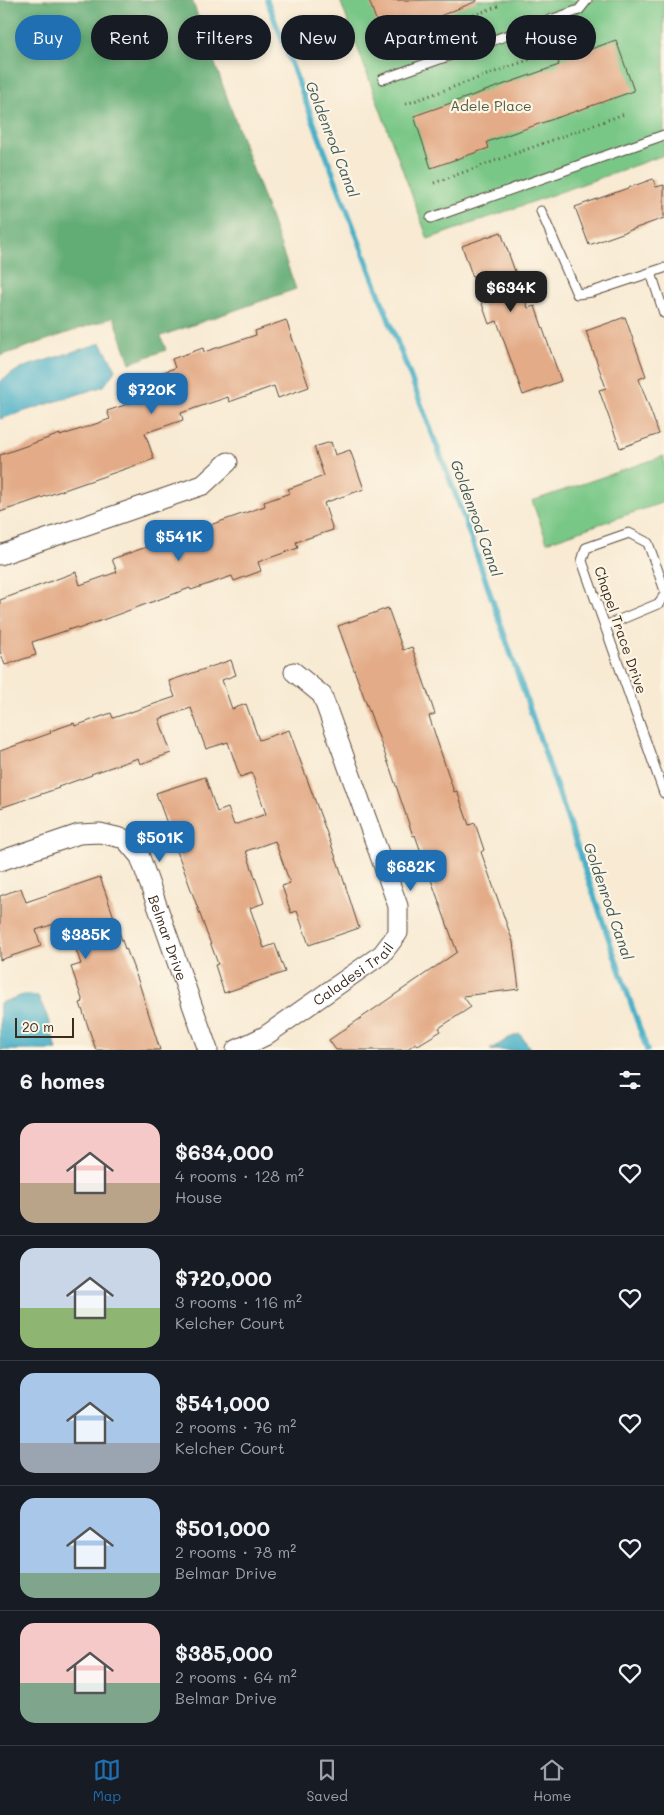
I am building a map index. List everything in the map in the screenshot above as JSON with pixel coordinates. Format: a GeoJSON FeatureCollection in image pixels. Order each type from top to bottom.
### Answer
{"type":"FeatureCollection","features":[{"type":"Feature","properties":{"kind":"street"},"geometry":{"type":"LineString","coordinates":[[0,555],[203,485],[228,462]]}},
{"type":"Feature","properties":{"kind":"street","name":"Caladesi Trail"},"geometry":{"type":"LineString","coordinates":[[236,1050],[265,1036],[382,954],[398,933],[398,906],[322,695],[294,672]]}},
{"type":"Feature","properties":{"kind":"street","name":"Belmar Drive"},"geometry":{"type":"LineString","coordinates":[[0,861],[79,834],[100,833],[125,839],[140,857],[208,1050]]}},
{"type":"Feature","properties":{"kind":"lane"},"geometry":{"type":"LineString","coordinates":[[383,79],[579,10],[587,0]]}},
{"type":"Feature","properties":{"kind":"lane"},"geometry":{"type":"LineString","coordinates":[[431,218],[664,135]]}},
{"type":"Feature","properties":{"kind":"lane"},"geometry":{"type":"LineString","coordinates":[[541,211],[577,294],[592,292],[664,268]]}},
{"type":"Feature","properties":{"kind":"lane"},"geometry":{"type":"LineString","coordinates":[[651,273],[663,309]]}},
{"type":"Feature","properties":{"kind":"lane","name":"Chapel Trace Drive"},"geometry":{"type":"LineString","coordinates":[[664,588],[648,543],[629,533],[586,548],[582,561],[664,793]]}},
{"type":"Feature","properties":{"kind":"lane"},"geometry":{"type":"LineString","coordinates":[[605,626],[660,603],[664,595]]}},
{"type":"Feature","properties":{"kind":"path"},"geometry":{"type":"LineString","coordinates":[[474,15],[499,6]]}},
{"type":"Feature","properties":{"kind":"path"},"geometry":{"type":"LineString","coordinates":[[406,104],[528,60]]}},
{"type":"Feature","properties":{"kind":"path"},"geometry":{"type":"LineString","coordinates":[[434,183],[624,114]]}},
{"type":"Feature","properties":{"kind":"green space"},"geometry":{"type":"Polygon","coordinates":[[[0,0],[192,0],[197,15],[178,15],[178,60],[214,60],[296,289],[161,336],[166,350],[130,363],[114,317],[0,356],[0,0]]]}},
{"type":"Feature","properties":{"kind":"green space","name":"Adele Place"},"geometry":{"type":"Polygon","coordinates":[[[340,0],[664,0],[664,155],[428,239],[355,41],[355,15],[346,15],[340,0]]]}},
{"type":"Feature","properties":{"kind":"green space"},"geometry":{"type":"Polygon","coordinates":[[[664,456],[664,502],[547,542],[532,501],[664,456]]]}},
{"type":"Feature","properties":{"kind":"water"},"geometry":{"type":"Polygon","coordinates":[[[101,343],[116,369],[104,386],[0,419],[0,381],[21,368],[101,343]]]}},
{"type":"Feature","properties":{"kind":"water"},"geometry":{"type":"Polygon","coordinates":[[[23,995],[38,996],[47,1016],[57,1050],[0,1050],[0,1003],[23,995]]]}},
{"type":"Feature","properties":{"kind":"water"},"geometry":{"type":"Polygon","coordinates":[[[520,1034],[531,1050],[490,1050],[509,1038],[520,1034]]]}},
{"type":"Feature","properties":{"kind":"building"},"geometry":{"type":"Polygon","coordinates":[[[369,0],[477,0],[442,15],[374,15],[369,0]]]}},
{"type":"Feature","properties":{"kind":"building"},"geometry":{"type":"Polygon","coordinates":[[[616,40],[634,91],[487,142],[489,148],[431,168],[414,116],[559,65],[558,61],[561,60],[596,60],[596,47],[616,40]]]}},
{"type":"Feature","properties":{"kind":"building"},"geometry":{"type":"Polygon","coordinates":[[[653,179],[656,187],[664,185],[664,218],[589,245],[575,207],[653,179]]]}},
{"type":"Feature","properties":{"kind":"building"},"geometry":{"type":"Polygon","coordinates":[[[501,232],[528,308],[535,306],[561,381],[523,395],[497,321],[489,324],[462,246],[501,232]]]}},
{"type":"Feature","properties":{"kind":"building"},"geometry":{"type":"Polygon","coordinates":[[[625,317],[646,376],[639,379],[659,434],[620,448],[599,390],[606,388],[586,331],[625,317]]]}},
{"type":"Feature","properties":{"kind":"building"},"geometry":{"type":"Polygon","coordinates":[[[286,320],[309,387],[278,398],[274,386],[229,402],[228,397],[181,413],[183,420],[145,433],[154,459],[0,512],[0,455],[110,419],[107,411],[146,398],[140,380],[175,368],[172,359],[203,348],[204,352],[256,335],[255,331],[286,320]]]}},
{"type":"Feature","properties":{"kind":"building"},"geometry":{"type":"Polygon","coordinates":[[[331,442],[335,455],[350,450],[364,489],[324,503],[333,530],[296,542],[298,548],[258,562],[261,571],[234,581],[232,576],[191,590],[190,588],[78,629],[77,627],[32,642],[36,655],[5,665],[0,651],[0,600],[76,572],[80,585],[117,572],[112,559],[265,506],[264,502],[290,493],[288,489],[324,476],[314,447],[331,442]]]}},
{"type":"Feature","properties":{"kind":"building"},"geometry":{"type":"Polygon","coordinates":[[[388,608],[403,650],[412,647],[435,714],[429,716],[454,792],[457,791],[469,825],[475,823],[484,850],[481,852],[513,942],[519,989],[463,996],[471,1007],[439,1028],[441,1031],[406,1050],[336,1050],[329,1040],[457,952],[415,835],[413,836],[338,626],[388,608]]]}},
{"type":"Feature","properties":{"kind":"building"},"geometry":{"type":"Polygon","coordinates":[[[231,660],[236,675],[222,680],[232,709],[246,704],[259,740],[289,730],[339,866],[359,928],[309,945],[297,911],[291,913],[282,886],[290,883],[275,841],[246,851],[264,903],[250,908],[264,948],[275,944],[285,972],[224,993],[215,965],[218,964],[156,793],[205,777],[217,812],[228,808],[234,825],[266,814],[252,773],[240,777],[228,742],[206,749],[191,708],[159,719],[171,753],[140,764],[138,758],[0,808],[0,751],[74,723],[75,726],[111,713],[113,718],[175,697],[169,681],[231,660]]]}},
{"type":"Feature","properties":{"kind":"building"},"geometry":{"type":"Polygon","coordinates":[[[100,877],[139,983],[160,1050],[96,1050],[80,1003],[83,1002],[71,967],[81,964],[66,920],[36,930],[41,946],[0,960],[0,896],[21,888],[26,902],[100,877]]]}},
{"type":"Feature","properties":{"kind":"waterway","name":"Goldenrod Canal"},"geometry":{"type":"LineString","coordinates":[[267,0],[461,509],[647,1050]]}}]}
